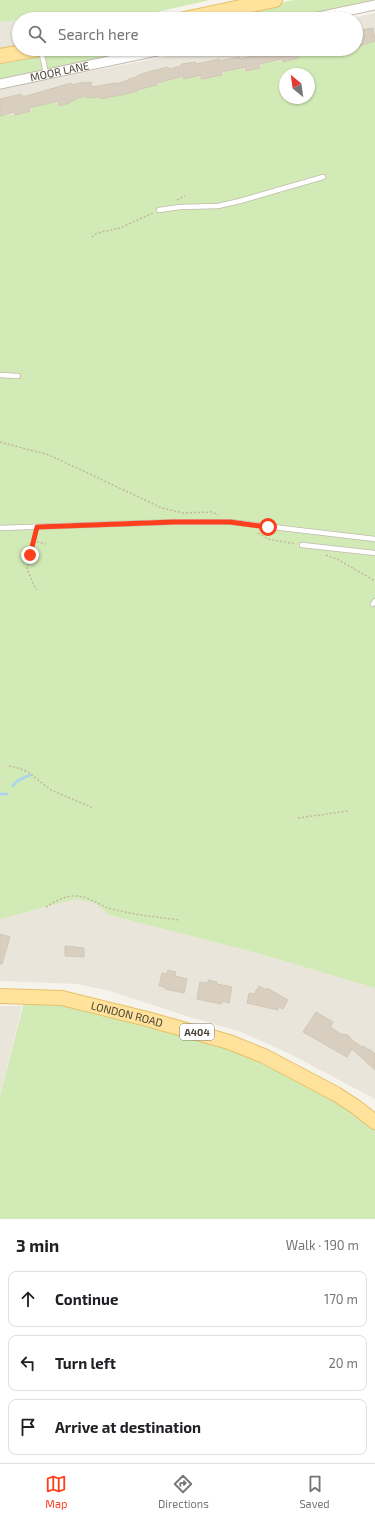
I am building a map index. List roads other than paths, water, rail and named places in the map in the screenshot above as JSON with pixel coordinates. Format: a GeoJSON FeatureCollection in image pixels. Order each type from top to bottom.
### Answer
{"type":"FeatureCollection","features":[{"type":"Feature","properties":{"kind":"main road"},"geometry":{"type":"LineString","coordinates":[[218,12],[275,0]]}},
{"type":"Feature","properties":{"kind":"main road"},"geometry":{"type":"LineString","coordinates":[[0,56],[12,54]]}},
{"type":"Feature","properties":{"kind":"main road","name":"LONDON ROAD"},"geometry":{"type":"LineString","coordinates":[[0,996],[62,998],[147,1019],[229,1042],[264,1056],[329,1091],[356,1107],[375,1122]]}},
{"type":"Feature","properties":{"kind":"street"},"geometry":{"type":"LineString","coordinates":[[334,12],[363,4],[375,5]]}},
{"type":"Feature","properties":{"kind":"street","name":"MOOR LANE"},"geometry":{"type":"LineString","coordinates":[[0,84],[132,56]]}},
{"type":"Feature","properties":{"kind":"lane"},"geometry":{"type":"LineString","coordinates":[[42,56],[46,74]]}},
{"type":"Feature","properties":{"kind":"lane"},"geometry":{"type":"LineString","coordinates":[[159,210],[180,207],[218,206],[323,177]]}},
{"type":"Feature","properties":{"kind":"lane"},"geometry":{"type":"LineString","coordinates":[[0,375],[18,376]]}},
{"type":"Feature","properties":{"kind":"lane"},"geometry":{"type":"LineString","coordinates":[[0,528],[166,522],[230,522],[375,539]]}},
{"type":"Feature","properties":{"kind":"lane"},"geometry":{"type":"LineString","coordinates":[[302,546],[375,553]]}},
{"type":"Feature","properties":{"kind":"waterway"},"geometry":{"type":"LineString","coordinates":[[13,786],[17,781],[30,775]]}},
{"type":"Feature","properties":{"kind":"waterway"},"geometry":{"type":"LineString","coordinates":[[0,794],[7,794]]}}]}
